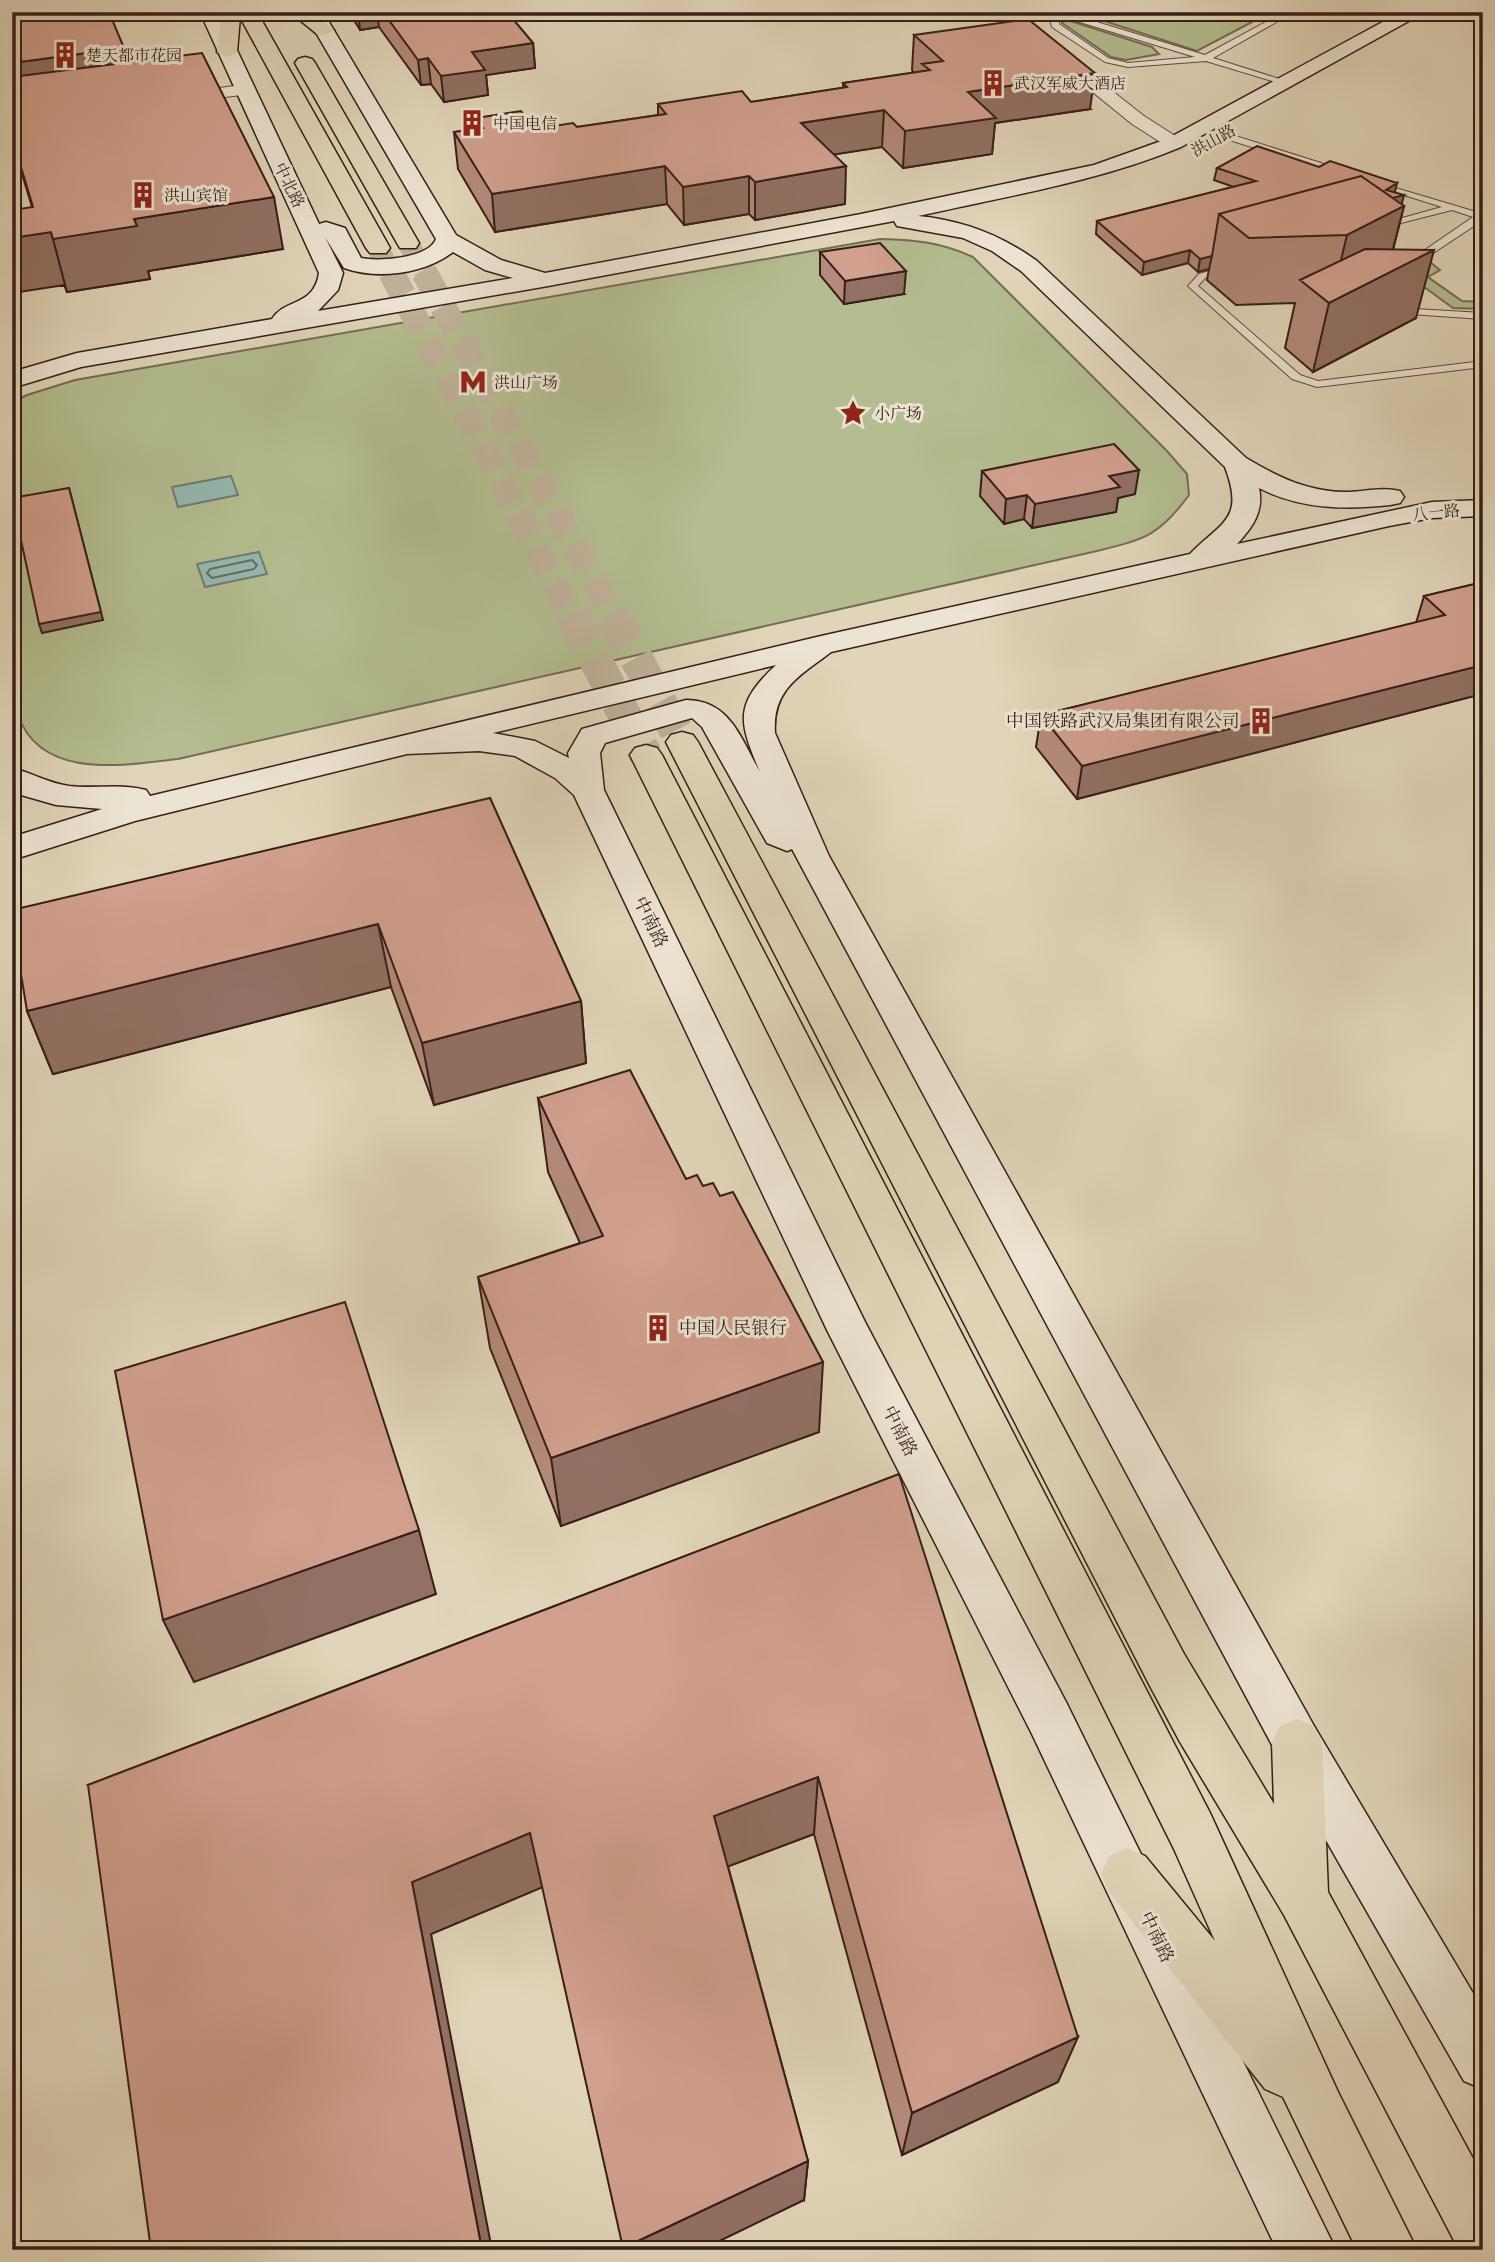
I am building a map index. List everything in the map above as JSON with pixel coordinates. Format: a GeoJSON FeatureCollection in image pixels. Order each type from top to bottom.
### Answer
{"type":"FeatureCollection","features":[{"type":"Feature","properties":{"kind":"main road","name":"中北路"},"geometry":{"type":"LineString","coordinates":[[209,12],[243,90],[331,273],[329,288],[314,304],[262,328]]}},
{"type":"Feature","properties":{"kind":"main road"},"geometry":{"type":"LineString","coordinates":[[227,51],[231,12]]}},
{"type":"Feature","properties":{"kind":"main road"},"geometry":{"type":"LineString","coordinates":[[247,12],[378,248]]}},
{"type":"Feature","properties":{"kind":"main road"},"geometry":{"type":"LineString","coordinates":[[286,16],[318,21],[447,239],[493,265],[548,279]]}},
{"type":"Feature","properties":{"kind":"main road","name":"洪山路"},"geometry":{"type":"LineString","coordinates":[[861,220],[1010,190],[1122,163],[1174,143],[1285,82],[1423,16]]}},
{"type":"Feature","properties":{"kind":"main road","name":"洪山路"},"geometry":{"type":"LineString","coordinates":[[1037,205],[1162,166],[1223,135],[1423,16]]}},
{"type":"Feature","properties":{"kind":"main road"},"geometry":{"type":"LineString","coordinates":[[297,49],[408,243]]}},
{"type":"Feature","properties":{"kind":"main road"},"geometry":{"type":"LineString","coordinates":[[12,369],[548,279],[861,220],[912,222],[953,228],[1003,246],[1029,266],[1237,464],[1270,484],[1327,501],[1345,502],[1483,489]]}},
{"type":"Feature","properties":{"kind":"main road"},"geometry":{"type":"LineString","coordinates":[[307,222],[337,233],[350,260],[366,268],[433,255],[443,249],[447,239]]}},
{"type":"Feature","properties":{"kind":"main road"},"geometry":{"type":"LineString","coordinates":[[1013,232],[1029,266]]}},
{"type":"Feature","properties":{"kind":"main road"},"geometry":{"type":"LineString","coordinates":[[12,380],[77,360]]}},
{"type":"Feature","properties":{"kind":"main road"},"geometry":{"type":"LineString","coordinates":[[1199,560],[1233,532],[1247,512],[1248,492],[1237,464]]}},
{"type":"Feature","properties":{"kind":"main road","name":"八一路"},"geometry":{"type":"LineString","coordinates":[[402,744],[821,645],[1389,518],[1432,510],[1483,508]]}},
{"type":"Feature","properties":{"kind":"main road"},"geometry":{"type":"LineString","coordinates":[[821,645],[775,681],[761,701],[758,712],[760,733],[812,856],[1297,1743],[1483,2062]]}},
{"type":"Feature","properties":{"kind":"main road"},"geometry":{"type":"LineString","coordinates":[[588,790],[584,753],[593,736],[686,709],[699,709],[715,720],[779,835],[812,856]]}},
{"type":"Feature","properties":{"kind":"main road","name":"中南路"},"geometry":{"type":"LineString","coordinates":[[402,744],[491,742],[513,745],[551,758],[588,790],[848,1331],[1127,1874],[1307,2250]]}},
{"type":"Feature","properties":{"kind":"main road"},"geometry":{"type":"LineString","coordinates":[[12,849],[124,813],[402,744]]}},
{"type":"Feature","properties":{"kind":"main road"},"geometry":{"type":"LineString","coordinates":[[1388,2250],[1318,2112],[1192,1831],[664,748],[1197,1725],[1302,1897],[1483,2236]]}},
{"type":"Feature","properties":{"kind":"main road"},"geometry":{"type":"LineString","coordinates":[[12,778],[39,789],[82,798],[122,798],[209,791]]}},
{"type":"Feature","properties":{"kind":"main road"},"geometry":{"type":"LineString","coordinates":[[1297,1743],[1302,1897]]}},
{"type":"Feature","properties":{"kind":"main road"},"geometry":{"type":"LineString","coordinates":[[1127,1874],[1318,2112]]}},
{"type":"Feature","properties":{"kind":"street"},"geometry":{"type":"LineString","coordinates":[[1002,12],[1138,120],[1174,143]]}},
{"type":"Feature","properties":{"kind":"street"},"geometry":{"type":"LineString","coordinates":[[161,101],[243,90]]}},
{"type":"Feature","properties":{"kind":"lane"},"geometry":{"type":"LineString","coordinates":[[1285,82],[1204,59],[1058,13],[1054,19],[1055,25],[1105,60],[1116,64],[1204,59],[1290,12]]}},
{"type":"Feature","properties":{"kind":"lane"},"geometry":{"type":"LineString","coordinates":[[1223,135],[1351,175]]}},
{"type":"Feature","properties":{"kind":"lane"},"geometry":{"type":"LineString","coordinates":[[1363,179],[1481,216]]}},
{"type":"Feature","properties":{"kind":"lane"},"geometry":{"type":"LineString","coordinates":[[1374,229],[1453,207]]}},
{"type":"Feature","properties":{"kind":"lane"},"geometry":{"type":"LineString","coordinates":[[1405,267],[1481,216]]}},
{"type":"Feature","properties":{"kind":"lane"},"geometry":{"type":"LineString","coordinates":[[1242,265],[1202,276],[1193,286],[1296,377],[1318,384],[1483,364]]}},
{"type":"Feature","properties":{"kind":"lane"},"geometry":{"type":"LineString","coordinates":[[1381,310],[1483,317]]}},
{"type":"Feature","properties":{"kind":"green space"},"geometry":{"type":"Polygon","coordinates":[[[1076,12],[1271,12],[1197,51],[1076,12]]]}},
{"type":"Feature","properties":{"kind":"green space"},"geometry":{"type":"Polygon","coordinates":[[[1064,19],[1152,47],[1159,54],[1126,60],[1111,57],[1062,23],[1064,19]]]}},
{"type":"Feature","properties":{"kind":"green space","name":"洪山广场"},"geometry":{"type":"Polygon","coordinates":[[[880,239],[928,243],[973,257],[1187,474],[1189,495],[1169,519],[1139,539],[1097,551],[178,759],[134,764],[87,764],[65,760],[45,751],[29,736],[18,715],[12,683],[12,402],[75,380],[880,239]]]}},
{"type":"Feature","properties":{"kind":"green space"},"geometry":{"type":"Polygon","coordinates":[[[1430,262],[1440,270],[1428,277],[1462,301],[1483,302],[1483,309],[1453,308],[1409,276],[1430,262]]]}},
{"type":"Feature","properties":{"kind":"water"},"geometry":{"type":"Polygon","coordinates":[[[231,476],[238,495],[178,507],[172,487],[231,476]]]}},
{"type":"Feature","properties":{"kind":"water"},"geometry":{"type":"Polygon","coordinates":[[[259,552],[267,574],[205,587],[197,564],[259,552]]]}},
{"type":"Feature","properties":{"kind":"building"},"geometry":{"type":"Polygon","coordinates":[[[12,12],[109,12],[124,48],[12,63],[12,12]]]}},
{"type":"Feature","properties":{"kind":"building"},"geometry":{"type":"Polygon","coordinates":[[[383,12],[507,12],[533,43],[472,52],[485,70],[441,76],[428,58],[418,60],[383,12]]]}},
{"type":"Feature","properties":{"kind":"building"},"geometry":{"type":"Polygon","coordinates":[[[1028,19],[1095,73],[968,92],[996,118],[905,131],[884,110],[801,123],[846,166],[755,182],[749,176],[683,187],[665,166],[492,194],[454,132],[483,128],[476,118],[521,111],[535,129],[573,123],[577,127],[666,114],[658,104],[742,91],[751,102],[847,87],[843,83],[930,70],[922,64],[943,61],[914,35],[1028,19]]]}},
{"type":"Feature","properties":{"kind":"building","name":"洪山宾馆"},"geometry":{"type":"Polygon","coordinates":[[[202,53],[274,197],[134,219],[137,226],[53,239],[51,232],[12,238],[12,210],[33,207],[12,137],[12,77],[202,53]]]}},
{"type":"Feature","properties":{"kind":"building"},"geometry":{"type":"Polygon","coordinates":[[[1257,146],[1319,167],[1330,161],[1397,183],[1386,190],[1404,195],[1393,198],[1361,176],[1219,214],[1212,256],[1200,259],[1190,250],[1144,262],[1097,221],[1256,181],[1217,168],[1257,146]]]}},
{"type":"Feature","properties":{"kind":"building"},"geometry":{"type":"Polygon","coordinates":[[[1361,176],[1404,206],[1347,235],[1249,238],[1219,214],[1361,176]]]}},
{"type":"Feature","properties":{"kind":"building"},"geometry":{"type":"Polygon","coordinates":[[[880,243],[906,271],[845,281],[820,252],[880,243]]]}},
{"type":"Feature","properties":{"kind":"building"},"geometry":{"type":"Polygon","coordinates":[[[1365,249],[1434,250],[1329,303],[1300,280],[1365,249]]]}},
{"type":"Feature","properties":{"kind":"building"},"geometry":{"type":"Polygon","coordinates":[[[1114,444],[1139,470],[1109,476],[1120,487],[1087,494],[1035,504],[1027,495],[1006,499],[982,471],[1114,444]]]}},
{"type":"Feature","properties":{"kind":"building"},"geometry":{"type":"Polygon","coordinates":[[[69,488],[101,612],[39,624],[12,498],[69,488]]]}},
{"type":"Feature","properties":{"kind":"building"},"geometry":{"type":"Polygon","coordinates":[[[1483,582],[1483,644],[1475,646],[1483,652],[1483,665],[1082,766],[1041,715],[1445,615],[1424,596],[1483,582]]]}},
{"type":"Feature","properties":{"kind":"building"},"geometry":{"type":"Polygon","coordinates":[[[490,798],[581,1001],[422,1043],[378,924],[27,1011],[12,910],[490,798]]]}},
{"type":"Feature","properties":{"kind":"building","name":"中国人民银行"},"geometry":{"type":"Polygon","coordinates":[[[630,1070],[686,1179],[697,1175],[703,1186],[713,1183],[720,1196],[733,1192],[823,1362],[551,1458],[478,1277],[603,1236],[538,1098],[630,1070]]]}},
{"type":"Feature","properties":{"kind":"building"},"geometry":{"type":"Polygon","coordinates":[[[345,1302],[419,1530],[163,1620],[115,1371],[345,1302]]]}},
{"type":"Feature","properties":{"kind":"building"},"geometry":{"type":"Polygon","coordinates":[[[899,1474],[1078,2037],[912,2113],[818,1777],[714,1816],[808,2161],[623,2248],[530,1833],[412,1882],[482,2250],[151,2250],[88,1785],[899,1474]]]}},
{"type":"Feature","properties":{"kind":"tunnel"},"geometry":{"type":"LineString","coordinates":[[408,243],[425,273]]}},
{"type":"Feature","properties":{"kind":"tunnel"},"geometry":{"type":"LineString","coordinates":[[378,248],[391,273]]}},
{"type":"Feature","properties":{"kind":"tunnel"},"geometry":{"type":"LineString","coordinates":[[391,272],[572,616]]}},
{"type":"Feature","properties":{"kind":"tunnel"},"geometry":{"type":"LineString","coordinates":[[424,272],[613,616]]}},
{"type":"Feature","properties":{"kind":"tunnel"},"geometry":{"type":"LineString","coordinates":[[571,614],[646,755]]}},
{"type":"Feature","properties":{"kind":"tunnel"},"geometry":{"type":"LineString","coordinates":[[612,614],[682,742]]}},
{"type":"Feature","properties":{"kind":"place","name":"楚天都市花园"},"geometry":{"type":"Point","coordinates":[65,55]}},
{"type":"Feature","properties":{"kind":"place","name":"武汉军威大酒店"},"geometry":{"type":"Point","coordinates":[993,83]}},
{"type":"Feature","properties":{"kind":"place","name":"中国电信"},"geometry":{"type":"Point","coordinates":[472,123]}},
{"type":"Feature","properties":{"kind":"place","name":"洪山宾馆"},"geometry":{"type":"Point","coordinates":[143,195]}},
{"type":"Feature","properties":{"kind":"place","name":"洪山广场"},"geometry":{"type":"Point","coordinates":[473,382]}},
{"type":"Feature","properties":{"kind":"place","name":"小广场"},"geometry":{"type":"Point","coordinates":[853,413]}},
{"type":"Feature","properties":{"kind":"place","name":"中国铁路武汉局集团有限公司"},"geometry":{"type":"Point","coordinates":[1261,721]}},
{"type":"Feature","properties":{"kind":"place","name":"中国人民银行"},"geometry":{"type":"Point","coordinates":[658,1328]}}]}
